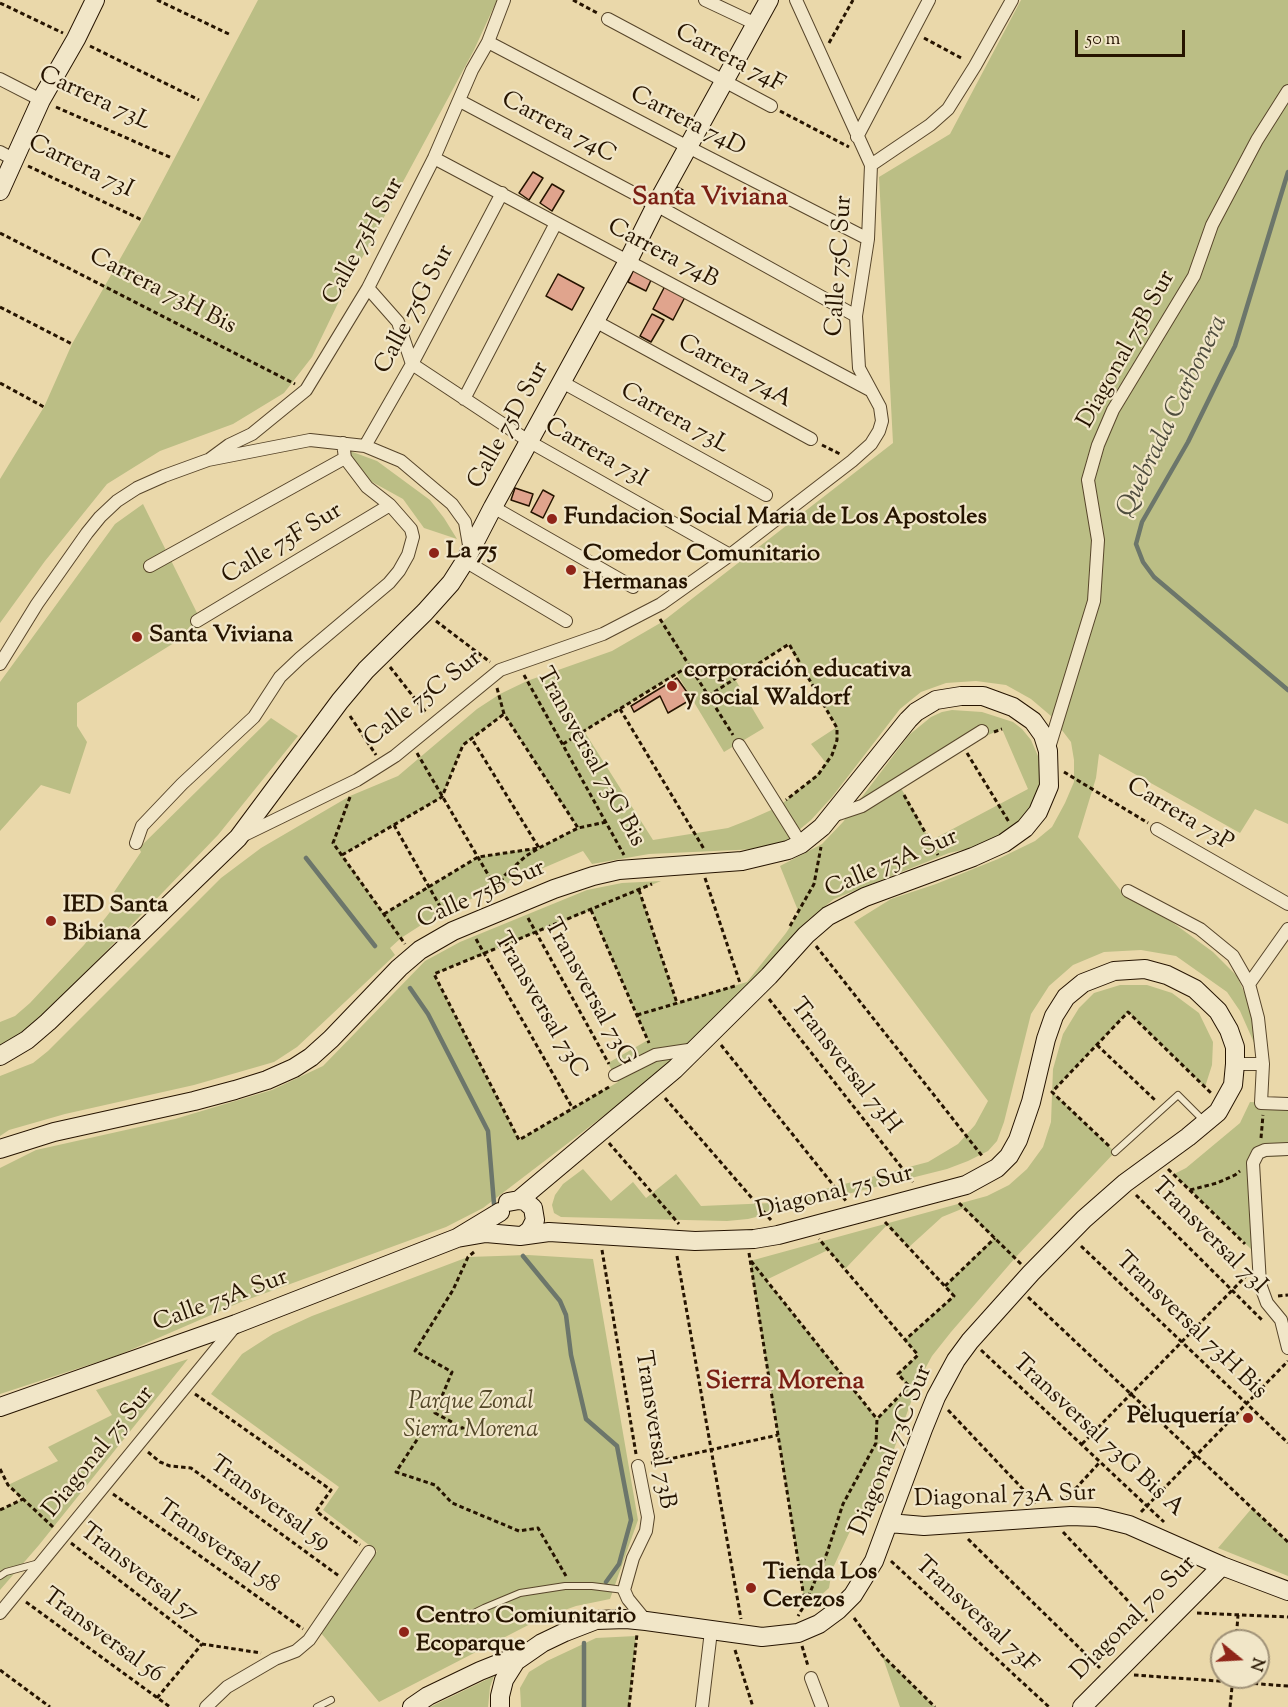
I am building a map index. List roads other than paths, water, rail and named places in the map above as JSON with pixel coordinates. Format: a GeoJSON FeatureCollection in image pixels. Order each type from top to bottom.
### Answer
{"type":"FeatureCollection","features":[{"type":"Feature","properties":{"kind":"street"},"geometry":{"type":"LineString","coordinates":[[0,191],[8,156],[76,39],[95,0]]}},
{"type":"Feature","properties":{"kind":"street","name":"Calle 75H Sur"},"geometry":{"type":"LineString","coordinates":[[208,460],[229,445],[252,434],[306,390],[368,288],[434,158],[472,70],[488,42],[504,0]]}},
{"type":"Feature","properties":{"kind":"street"},"geometry":{"type":"LineString","coordinates":[[705,0],[756,24]]}},
{"type":"Feature","properties":{"kind":"street","name":"Calle 75D Sur"},"geometry":{"type":"LineString","coordinates":[[238,838],[345,694],[425,612],[451,583],[468,557],[492,507],[530,442],[656,205],[769,0]]}},
{"type":"Feature","properties":{"kind":"street"},"geometry":{"type":"LineString","coordinates":[[796,0],[868,161]]}},
{"type":"Feature","properties":{"kind":"street"},"geometry":{"type":"LineString","coordinates":[[857,137],[929,0]]}},
{"type":"Feature","properties":{"kind":"street","name":"Calle 75C Sur"},"geometry":{"type":"LineString","coordinates":[[0,1056],[27,1040],[48,1022],[238,838],[357,780],[382,764],[495,673],[518,662],[603,634],[653,609],[730,555],[871,444],[882,421],[880,406],[859,368],[856,316],[868,239],[868,161],[930,125],[948,109],[1012,0]]}},
{"type":"Feature","properties":{"kind":"street","name":"Carrera 74F"},"geometry":{"type":"LineString","coordinates":[[608,19],[771,106]]}},
{"type":"Feature","properties":{"kind":"street","name":"Carrera 74D"},"geometry":{"type":"LineString","coordinates":[[488,42],[868,239]]}},
{"type":"Feature","properties":{"kind":"street","name":"Carrera 73L"},"geometry":{"type":"LineString","coordinates":[[0,79],[41,100]]}},
{"type":"Feature","properties":{"kind":"street","name":"Diagonal 75B Sur"},"geometry":{"type":"LineString","coordinates":[[1049,757],[1094,601],[1098,540],[1088,480],[1098,445],[1113,410],[1194,276],[1212,225],[1257,140],[1288,91]]}},
{"type":"Feature","properties":{"kind":"street","name":"Carrera 74C"},"geometry":{"type":"LineString","coordinates":[[460,101],[656,205],[856,316]]}},
{"type":"Feature","properties":{"kind":"street","name":"Carrera 74B"},"geometry":{"type":"LineString","coordinates":[[434,158],[870,390]]}},
{"type":"Feature","properties":{"kind":"street","name":"Calle 75G Sur"},"geometry":{"type":"LineString","coordinates":[[365,446],[412,364],[502,193]]}},
{"type":"Feature","properties":{"kind":"street"},"geometry":{"type":"LineString","coordinates":[[464,399],[556,223]]}},
{"type":"Feature","properties":{"kind":"street"},"geometry":{"type":"LineString","coordinates":[[368,288],[398,321],[412,364]]}},
{"type":"Feature","properties":{"kind":"street","name":"Carrera 74A"},"geometry":{"type":"LineString","coordinates":[[595,321],[811,439]]}},
{"type":"Feature","properties":{"kind":"street","name":"Carrera 73I"},"geometry":{"type":"LineString","coordinates":[[412,364],[530,442],[730,555]]}},
{"type":"Feature","properties":{"kind":"street","name":"Carrera 73L"},"geometry":{"type":"LineString","coordinates":[[562,382],[766,495]]}},
{"type":"Feature","properties":{"kind":"street"},"geometry":{"type":"LineString","coordinates":[[0,664],[37,604],[87,533],[117,501],[137,488],[208,460],[310,440],[365,446],[400,462],[427,481],[452,504],[465,522],[468,557],[566,621]]}},
{"type":"Feature","properties":{"kind":"street"},"geometry":{"type":"LineString","coordinates":[[136,843],[142,826],[182,784],[254,717],[280,677],[389,583],[404,563],[413,537],[411,529],[390,505],[367,487],[345,458],[343,443]]}},
{"type":"Feature","properties":{"kind":"street"},"geometry":{"type":"LineString","coordinates":[[150,566],[345,458]]}},
{"type":"Feature","properties":{"kind":"street","name":"Calle 75F Sur"},"geometry":{"type":"LineString","coordinates":[[197,621],[390,505]]}},
{"type":"Feature","properties":{"kind":"street"},"geometry":{"type":"LineString","coordinates":[[492,507],[633,587]]}},
{"type":"Feature","properties":{"kind":"street","name":"Calle 75B Sur"},"geometry":{"type":"LineString","coordinates":[[0,1149],[54,1132],[235,1090],[267,1080],[294,1068],[311,1057],[331,1039],[413,955],[431,942],[461,927],[585,878],[632,869],[757,859],[801,844],[826,821],[900,729],[916,712],[936,700],[972,695],[994,699],[1014,707],[1025,714],[1042,735],[1049,757]]}},
{"type":"Feature","properties":{"kind":"street"},"geometry":{"type":"LineString","coordinates":[[826,821],[862,806],[982,731]]}},
{"type":"Feature","properties":{"kind":"street"},"geometry":{"type":"LineString","coordinates":[[739,745],[801,844]]}},
{"type":"Feature","properties":{"kind":"street","name":"Calle 75A Sur"},"geometry":{"type":"LineString","coordinates":[[529,1208],[553,1172],[654,1087],[695,1049],[756,982],[828,916],[847,906],[973,857],[1017,835],[1038,812],[1049,786],[1049,757]]}},
{"type":"Feature","properties":{"kind":"street","name":"Carrera 73P"},"geometry":{"type":"LineString","coordinates":[[1157,829],[1288,904]]}},
{"type":"Feature","properties":{"kind":"street"},"geometry":{"type":"LineString","coordinates":[[1128,891],[1200,929],[1233,956],[1249,984],[1258,1018],[1263,1064],[1261,1103],[1288,1104]]}},
{"type":"Feature","properties":{"kind":"street"},"geometry":{"type":"LineString","coordinates":[[1249,984],[1288,929]]}},
{"type":"Feature","properties":{"kind":"street","name":"Diagonal 75 Sur"},"geometry":{"type":"LineString","coordinates":[[517,1234],[566,1232],[695,1241],[747,1240],[783,1233],[966,1185],[993,1171],[1009,1156],[1018,1140],[1031,1102],[1054,1016],[1066,998],[1083,983],[1102,974],[1128,969],[1145,969],[1167,975],[1195,989],[1206,997],[1218,1011],[1229,1030],[1235,1047],[1235,1064]]}},
{"type":"Feature","properties":{"kind":"street"},"geometry":{"type":"LineString","coordinates":[[617,1079],[655,1056],[695,1049]]}},
{"type":"Feature","properties":{"kind":"street"},"geometry":{"type":"LineString","coordinates":[[1235,1064],[1263,1064]]}},
{"type":"Feature","properties":{"kind":"street","name":"Diagonal 73C Sur"},"geometry":{"type":"LineString","coordinates":[[500,1707],[504,1680],[524,1653],[565,1632],[596,1620],[642,1621],[762,1637],[793,1634],[819,1624],[843,1604],[864,1580],[879,1550],[936,1397],[956,1360],[970,1341],[1069,1234],[1125,1183],[1206,1123],[1223,1104],[1233,1085],[1235,1064]]}},
{"type":"Feature","properties":{"kind":"street"},"geometry":{"type":"LineString","coordinates":[[1288,1149],[1265,1150],[1258,1153],[1254,1158],[1253,1176],[1260,1284],[1263,1296],[1281,1320],[1288,1348]]}},
{"type":"Feature","properties":{"kind":"street"},"geometry":{"type":"LineString","coordinates":[[507,1203],[529,1208],[534,1226],[517,1234],[501,1224],[500,1212],[507,1203]]}},
{"type":"Feature","properties":{"kind":"street","name":"Diagonal 75 Sur"},"geometry":{"type":"LineString","coordinates":[[529,1208],[548,1225],[566,1232]]}},
{"type":"Feature","properties":{"kind":"street","name":"Calle 75A Sur"},"geometry":{"type":"LineString","coordinates":[[0,1407],[236,1324],[457,1238],[500,1212]]}},
{"type":"Feature","properties":{"kind":"street","name":"Calle 75A Sur"},"geometry":{"type":"LineString","coordinates":[[457,1238],[486,1233],[517,1234]]}},
{"type":"Feature","properties":{"kind":"street","name":"Diagonal 75 Sur"},"geometry":{"type":"LineString","coordinates":[[0,1613],[236,1324]]}},
{"type":"Feature","properties":{"kind":"street","name":"Transversal 73B"},"geometry":{"type":"LineString","coordinates":[[624,1590],[633,1558],[646,1531],[648,1517],[638,1466]]}},
{"type":"Feature","properties":{"kind":"street","name":"Diagonal 73A Sur"},"geometry":{"type":"LineString","coordinates":[[889,1523],[909,1526],[954,1525],[1049,1517],[1097,1517],[1129,1525],[1222,1566],[1288,1591]]}},
{"type":"Feature","properties":{"kind":"street"},"geometry":{"type":"LineString","coordinates":[[206,1707],[227,1687],[282,1656],[296,1651],[312,1636],[369,1552]]}},
{"type":"Feature","properties":{"kind":"street","name":"Diagonal 70 Sur"},"geometry":{"type":"LineString","coordinates":[[1082,1707],[1222,1566]]}},
{"type":"Feature","properties":{"kind":"street"},"geometry":{"type":"LineString","coordinates":[[624,1590],[642,1621]]}},
{"type":"Feature","properties":{"kind":"street"},"geometry":{"type":"LineString","coordinates":[[702,1707],[711,1631]]}},
{"type":"Feature","properties":{"kind":"street"},"geometry":{"type":"LineString","coordinates":[[412,1707],[428,1696],[524,1653]]}},
{"type":"Feature","properties":{"kind":"street"},"geometry":{"type":"LineString","coordinates":[[811,1678],[822,1707]]}},
{"type":"Feature","properties":{"kind":"lane"},"geometry":{"type":"LineString","coordinates":[[1115,1152],[1178,1095],[1206,1123]]}},
{"type":"Feature","properties":{"kind":"lane"},"geometry":{"type":"LineString","coordinates":[[0,1576],[6,1572],[42,1562]]}},
{"type":"Feature","properties":{"kind":"lane"},"geometry":{"type":"LineString","coordinates":[[462,1619],[520,1593],[592,1586],[624,1590]]}},
{"type":"Feature","properties":{"kind":"lane"},"geometry":{"type":"LineString","coordinates":[[317,1707],[331,1700]]}},
{"type":"Feature","properties":{"kind":"waterway","name":"Quebrada Carbonera"},"geometry":{"type":"LineString","coordinates":[[1288,172],[1235,346],[1188,442],[1142,522],[1136,544],[1143,562],[1154,577],[1288,690]]}},
{"type":"Feature","properties":{"kind":"waterway"},"geometry":{"type":"LineString","coordinates":[[306,858],[375,946]]}},
{"type":"Feature","properties":{"kind":"waterway"},"geometry":{"type":"LineString","coordinates":[[410,988],[428,1014],[488,1131],[494,1204]]}},
{"type":"Feature","properties":{"kind":"waterway"},"geometry":{"type":"LineString","coordinates":[[523,1256],[560,1301],[566,1315],[571,1355],[586,1419],[617,1446],[631,1520],[619,1564],[606,1582]]}},
{"type":"Feature","properties":{"kind":"waterway"},"geometry":{"type":"LineString","coordinates":[[584,1643],[584,1707]]}},
{"type":"Feature","properties":{"kind":"place","name":"Fundacion Social Maria de Los Apostoles"},"geometry":{"type":"Point","coordinates":[552,519]}},
{"type":"Feature","properties":{"kind":"place","name":"La 75"},"geometry":{"type":"Point","coordinates":[434,553]}},
{"type":"Feature","properties":{"kind":"place","name":"Comedor Comunitario Hermanas"},"geometry":{"type":"Point","coordinates":[571,570]}},
{"type":"Feature","properties":{"kind":"place","name":"Santa Viviana"},"geometry":{"type":"Point","coordinates":[137,637]}},
{"type":"Feature","properties":{"kind":"place","name":"corporación educativa y social Waldorf"},"geometry":{"type":"Point","coordinates":[672,686]}},
{"type":"Feature","properties":{"kind":"place","name":"IED Santa Bibiana"},"geometry":{"type":"Point","coordinates":[51,921]}},
{"type":"Feature","properties":{"kind":"place","name":"Peluquería"},"geometry":{"type":"Point","coordinates":[1248,1418]}},
{"type":"Feature","properties":{"kind":"place","name":"Tienda Los Cerezos"},"geometry":{"type":"Point","coordinates":[751,1588]}},
{"type":"Feature","properties":{"kind":"place","name":"Centro Comiunitario Ecoparque"},"geometry":{"type":"Point","coordinates":[404,1632]}},
{"type":"Feature","properties":{"kind":"district","name":"Santa Viviana"},"geometry":{"type":"Point","coordinates":[710,200]}},
{"type":"Feature","properties":{"kind":"district","name":"Sierra Morena"},"geometry":{"type":"Point","coordinates":[785,1384]}},
{"type":"Feature","properties":{"kind":"park label","name":"Parque Zonal Sierra Morena"},"geometry":{"type":"Point","coordinates":[471,1418]}}]}
